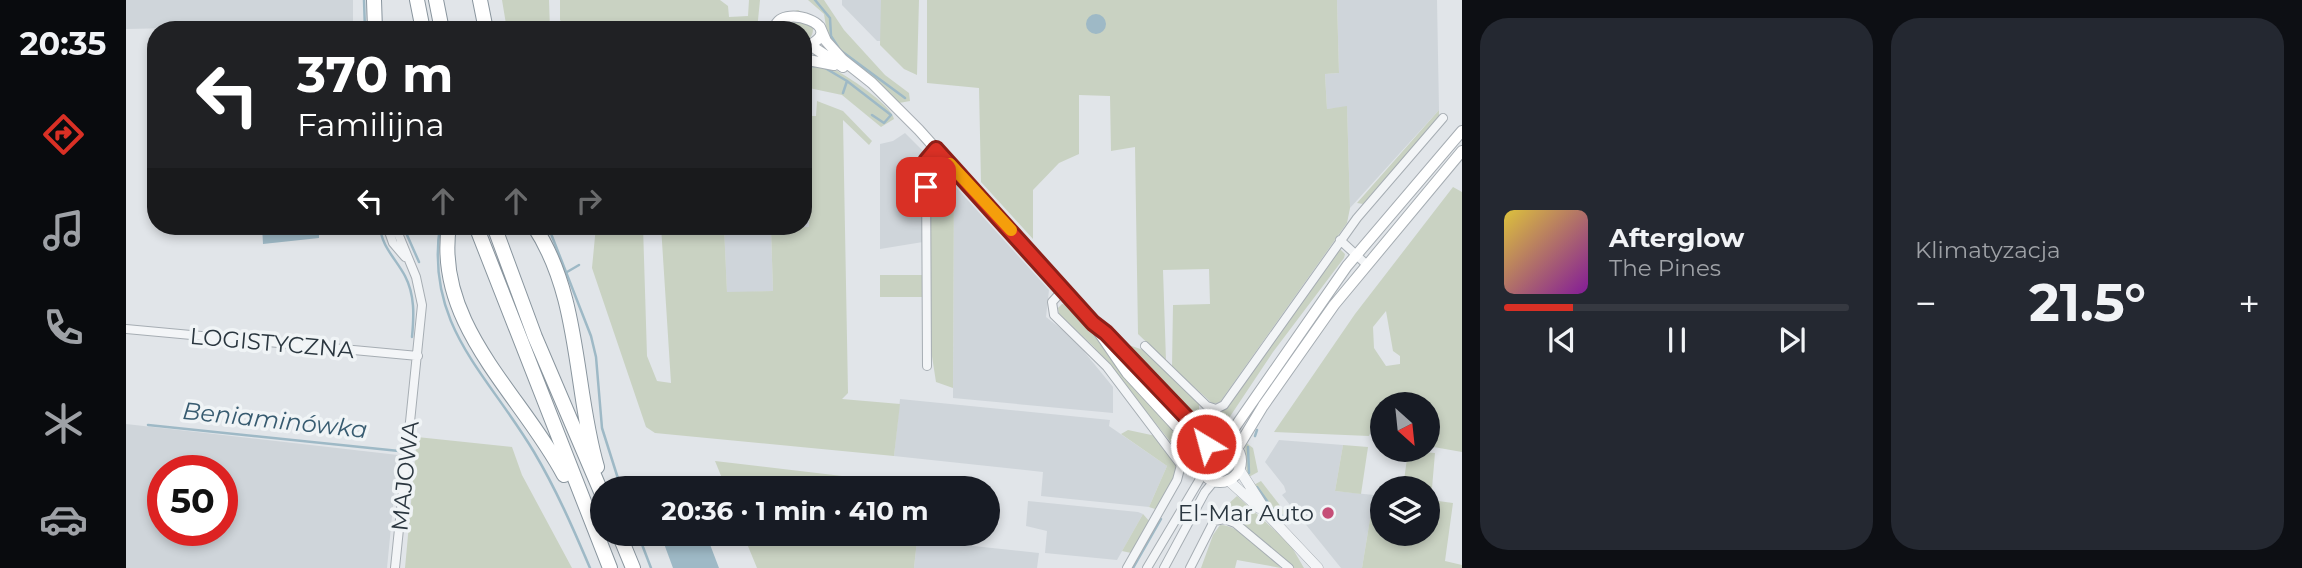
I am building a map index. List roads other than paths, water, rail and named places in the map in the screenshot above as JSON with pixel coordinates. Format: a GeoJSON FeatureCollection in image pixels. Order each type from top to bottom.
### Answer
{"type":"FeatureCollection","features":[{"type":"Feature","properties":{"kind":"highway"},"geometry":{"type":"LineString","coordinates":[[374,0],[375,21]]}},
{"type":"Feature","properties":{"kind":"highway"},"geometry":{"type":"LineString","coordinates":[[417,0],[420,21]]}},
{"type":"Feature","properties":{"kind":"highway"},"geometry":{"type":"LineString","coordinates":[[436,0],[440,21]]}},
{"type":"Feature","properties":{"kind":"highway"},"geometry":{"type":"LineString","coordinates":[[480,0],[484,21]]}},
{"type":"Feature","properties":{"kind":"highway"},"geometry":{"type":"LineString","coordinates":[[449,235],[451,282],[464,322],[541,436],[590,521]]}},
{"type":"Feature","properties":{"kind":"highway"},"geometry":{"type":"LineString","coordinates":[[479,235],[590,518]]}},
{"type":"Feature","properties":{"kind":"highway"},"geometry":{"type":"LineString","coordinates":[[497,235],[540,350],[594,476]]}},
{"type":"Feature","properties":{"kind":"highway"},"geometry":{"type":"LineString","coordinates":[[538,235],[550,258],[572,328],[589,436],[601,476]]}},
{"type":"Feature","properties":{"kind":"highway"},"geometry":{"type":"LineString","coordinates":[[601,546],[610,568]]}},
{"type":"Feature","properties":{"kind":"highway"},"geometry":{"type":"LineString","coordinates":[[624,546],[633,568]]}},
{"type":"Feature","properties":{"kind":"main road"},"geometry":{"type":"LineString","coordinates":[[778,21],[783,7]]}},
{"type":"Feature","properties":{"kind":"main road"},"geometry":{"type":"LineString","coordinates":[[809,7],[817,15],[827,41],[843,60],[890,101],[936,149],[1093,323],[1126,373],[1200,452]]}},
{"type":"Feature","properties":{"kind":"main road"},"geometry":{"type":"LineString","coordinates":[[812,39],[820,27]]}},
{"type":"Feature","properties":{"kind":"main road"},"geometry":{"type":"LineString","coordinates":[[812,50],[850,72],[890,101]]}},
{"type":"Feature","properties":{"kind":"main road"},"geometry":{"type":"LineString","coordinates":[[812,60],[830,63],[850,72]]}},
{"type":"Feature","properties":{"kind":"main road"},"geometry":{"type":"LineString","coordinates":[[1226,440],[1356,254],[1462,131]]}},
{"type":"Feature","properties":{"kind":"main road"},"geometry":{"type":"LineString","coordinates":[[1237,449],[1283,377],[1367,264],[1462,151]]}},
{"type":"Feature","properties":{"kind":"main road"},"geometry":{"type":"LineString","coordinates":[[1093,323],[1106,333],[1210,442]]}},
{"type":"Feature","properties":{"kind":"main road"},"geometry":{"type":"LineString","coordinates":[[1226,440],[1237,449],[1241,458],[1239,469],[1228,480],[1214,481],[1203,474],[1199,466],[1200,452],[1210,442],[1226,440]]}},
{"type":"Feature","properties":{"kind":"street"},"geometry":{"type":"LineString","coordinates":[[1145,346],[1207,406],[1219,409],[1340,240],[1443,118]]}},
{"type":"Feature","properties":{"kind":"street"},"geometry":{"type":"LineString","coordinates":[[927,366],[926,161],[936,149]]}},
{"type":"Feature","properties":{"kind":"street"},"geometry":{"type":"LineString","coordinates":[[390,235],[393,243],[409,262]]}},
{"type":"Feature","properties":{"kind":"street"},"geometry":{"type":"LineString","coordinates":[[399,235],[409,262]]}},
{"type":"Feature","properties":{"kind":"street"},"geometry":{"type":"LineString","coordinates":[[1340,240],[1367,264]]}},
{"type":"Feature","properties":{"kind":"street","name":"MAJOWA"},"geometry":{"type":"LineString","coordinates":[[396,568],[422,305],[416,277],[409,262]]}},
{"type":"Feature","properties":{"kind":"street"},"geometry":{"type":"LineString","coordinates":[[1063,289],[1053,300],[1054,315],[1107,367],[1180,461],[1177,480],[1126,568]]}},
{"type":"Feature","properties":{"kind":"street","name":"LOGISTYCZNA"},"geometry":{"type":"LineString","coordinates":[[126,329],[418,356]]}},
{"type":"Feature","properties":{"kind":"street"},"geometry":{"type":"LineString","coordinates":[[1239,469],[1269,516]]}},
{"type":"Feature","properties":{"kind":"street"},"geometry":{"type":"LineString","coordinates":[[1147,568],[1203,474]]}},
{"type":"Feature","properties":{"kind":"street"},"geometry":{"type":"LineString","coordinates":[[1228,480],[1269,516],[1318,568]]}},
{"type":"Feature","properties":{"kind":"street"},"geometry":{"type":"LineString","coordinates":[[1164,568],[1205,492],[1214,481]]}},
{"type":"Feature","properties":{"kind":"street"},"geometry":{"type":"LineString","coordinates":[[1190,568],[1214,521],[1225,519],[1245,531],[1289,568]]}},
{"type":"Feature","properties":{"kind":"water"},"geometry":{"type":"Polygon","coordinates":[[[1092,14],[1100,14],[1106,24],[1100,34],[1092,34],[1086,28],[1086,20],[1092,14]]]}},
{"type":"Feature","properties":{"kind":"water"},"geometry":{"type":"Polygon","coordinates":[[[262,235],[319,235],[319,238],[263,244],[262,235]]]}},
{"type":"Feature","properties":{"kind":"water"},"geometry":{"type":"Polygon","coordinates":[[[665,546],[711,546],[719,568],[673,568],[665,546]]]}},
{"type":"Feature","properties":{"kind":"waterway"},"geometry":{"type":"LineString","coordinates":[[364,0],[365,21]]}},
{"type":"Feature","properties":{"kind":"waterway"},"geometry":{"type":"LineString","coordinates":[[815,0],[830,18],[831,36],[840,50],[905,98]]}},
{"type":"Feature","properties":{"kind":"waterway"},"geometry":{"type":"LineString","coordinates":[[825,68],[847,81],[891,115],[884,123],[872,115]]}},
{"type":"Feature","properties":{"kind":"waterway"},"geometry":{"type":"LineString","coordinates":[[843,93],[847,81]]}},
{"type":"Feature","properties":{"kind":"waterway"},"geometry":{"type":"LineString","coordinates":[[382,235],[411,291],[412,337]]}},
{"type":"Feature","properties":{"kind":"waterway"},"geometry":{"type":"LineString","coordinates":[[407,235],[419,262]]}},
{"type":"Feature","properties":{"kind":"waterway"},"geometry":{"type":"LineString","coordinates":[[439,235],[438,261],[442,292],[451,321],[464,347],[542,466],[590,568]]}},
{"type":"Feature","properties":{"kind":"waterway"},"geometry":{"type":"LineString","coordinates":[[552,235],[591,336],[596,357],[602,428],[617,476]]}},
{"type":"Feature","properties":{"kind":"waterway"},"geometry":{"type":"LineString","coordinates":[[567,272],[579,265]]}},
{"type":"Feature","properties":{"kind":"waterway","name":"Beniaminówka"},"geometry":{"type":"LineString","coordinates":[[148,425],[399,451]]}},
{"type":"Feature","properties":{"kind":"waterway"},"geometry":{"type":"LineString","coordinates":[[1255,436],[1257,430]]}},
{"type":"Feature","properties":{"kind":"waterway"},"geometry":{"type":"LineString","coordinates":[[1248,447],[1249,473]]}},
{"type":"Feature","properties":{"kind":"waterway"},"geometry":{"type":"LineString","coordinates":[[1257,487],[1272,508],[1283,516]]}},
{"type":"Feature","properties":{"kind":"waterway"},"geometry":{"type":"LineString","coordinates":[[1133,568],[1161,519]]}},
{"type":"Feature","properties":{"kind":"waterway"},"geometry":{"type":"LineString","coordinates":[[643,546],[651,568]]}},
{"type":"Feature","properties":{"kind":"place","name":"El-Mar Auto"},"geometry":{"type":"Point","coordinates":[1328,513]}}]}
